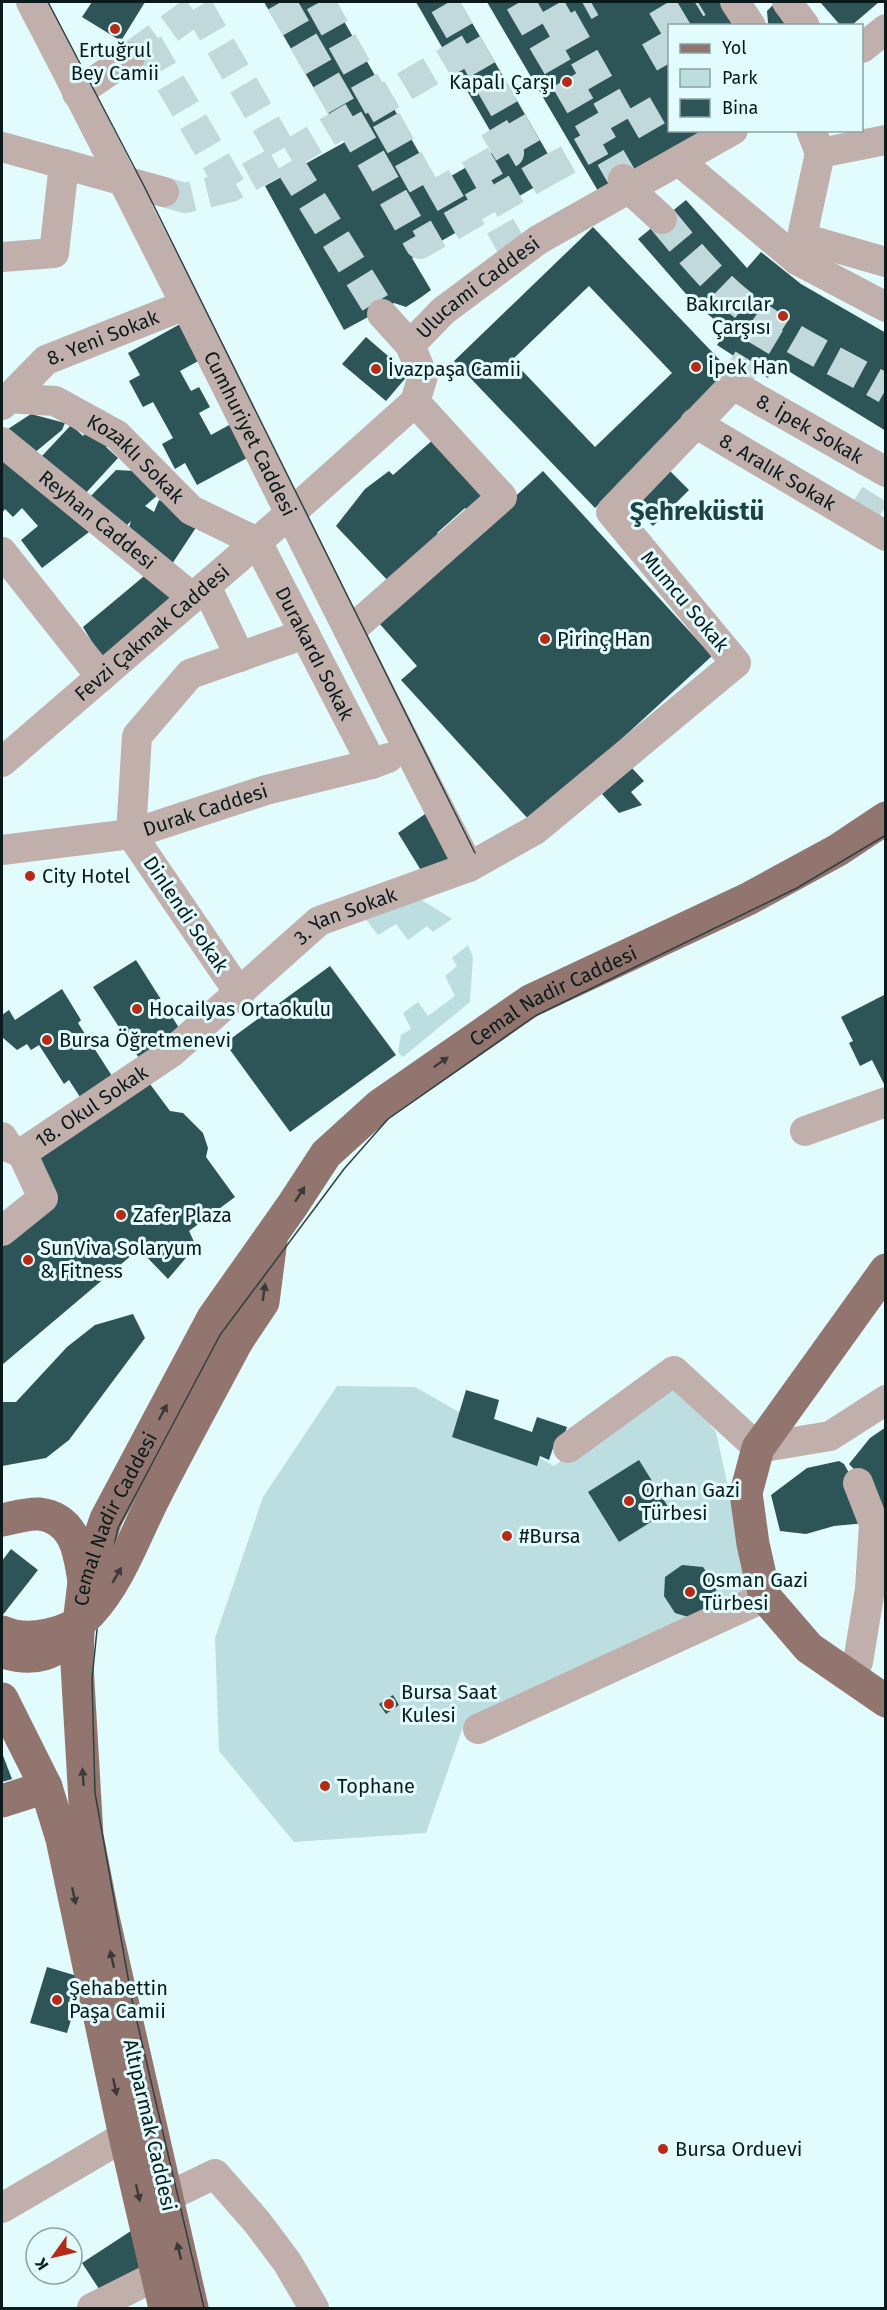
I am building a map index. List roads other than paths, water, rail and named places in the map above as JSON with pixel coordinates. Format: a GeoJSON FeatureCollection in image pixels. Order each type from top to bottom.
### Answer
{"type":"FeatureCollection","features":[{"type":"Feature","properties":{"kind":"main road","name":"Cemal Nadir Caddesi"},"geometry":{"type":"LineString","coordinates":[[75,1837],[78,1630],[84,1582],[106,1519],[213,1318],[326,1154],[380,1105],[530,1001],[738,904],[838,850],[885,818]]}},
{"type":"Feature","properties":{"kind":"main road","name":"Cemal Nadir Caddesi"},"geometry":{"type":"LineString","coordinates":[[2,1632],[33,1638],[63,1631],[89,1615],[117,1577],[155,1496],[237,1341],[263,1302],[272,1235]]}},
{"type":"Feature","properties":{"kind":"main road"},"geometry":{"type":"LineString","coordinates":[[882,1702],[809,1648],[765,1597],[753,1544],[746,1494],[758,1448],[885,1270]]}},
{"type":"Feature","properties":{"kind":"main road"},"geometry":{"type":"LineString","coordinates":[[2,1520],[38,1514],[61,1522],[78,1546],[84,1582]]}},
{"type":"Feature","properties":{"kind":"main road"},"geometry":{"type":"LineString","coordinates":[[2,1652],[28,1657],[48,1654],[63,1645],[78,1630]]}},
{"type":"Feature","properties":{"kind":"main road"},"geometry":{"type":"LineString","coordinates":[[2,1699],[46,1787],[75,1837]]}},
{"type":"Feature","properties":{"kind":"main road"},"geometry":{"type":"LineString","coordinates":[[2,1801],[46,1787]]}},
{"type":"Feature","properties":{"kind":"main road","name":"Altıparmak Caddesi"},"geometry":{"type":"LineString","coordinates":[[75,1837],[125,2136],[165,2308]]}},
{"type":"Feature","properties":{"kind":"main road","name":"Altıparmak Caddesi"},"geometry":{"type":"LineString","coordinates":[[75,1837],[102,1913],[192,2308]]}},
{"type":"Feature","properties":{"kind":"street","name":"Cumhuriyet Caddesi"},"geometry":{"type":"LineString","coordinates":[[31,2],[185,305],[296,508],[350,631],[407,750],[468,867]]}},
{"type":"Feature","properties":{"kind":"street"},"geometry":{"type":"LineString","coordinates":[[735,2],[750,24]]}},
{"type":"Feature","properties":{"kind":"street"},"geometry":{"type":"LineString","coordinates":[[787,2],[804,24]]}},
{"type":"Feature","properties":{"kind":"street"},"geometry":{"type":"LineString","coordinates":[[863,46],[885,29]]}},
{"type":"Feature","properties":{"kind":"street"},"geometry":{"type":"LineString","coordinates":[[77,93],[130,57]]}},
{"type":"Feature","properties":{"kind":"street","name":"Ulucami Caddesi"},"geometry":{"type":"LineString","coordinates":[[415,402],[423,376],[410,345],[443,311],[537,240],[626,184],[680,161],[730,132]]}},
{"type":"Feature","properties":{"kind":"street"},"geometry":{"type":"LineString","coordinates":[[799,249],[816,142],[885,140]]}},
{"type":"Feature","properties":{"kind":"street"},"geometry":{"type":"LineString","coordinates":[[2,147],[164,192]]}},
{"type":"Feature","properties":{"kind":"street"},"geometry":{"type":"LineString","coordinates":[[680,161],[799,249],[885,307]]}},
{"type":"Feature","properties":{"kind":"street"},"geometry":{"type":"LineString","coordinates":[[2,257],[54,253],[64,164]]}},
{"type":"Feature","properties":{"kind":"street"},"geometry":{"type":"LineString","coordinates":[[626,184],[662,219]]}},
{"type":"Feature","properties":{"kind":"street"},"geometry":{"type":"LineString","coordinates":[[799,249],[885,262]]}},
{"type":"Feature","properties":{"kind":"street","name":"8. Yeni Sokak"},"geometry":{"type":"LineString","coordinates":[[4,401],[46,360],[185,305]]}},
{"type":"Feature","properties":{"kind":"street"},"geometry":{"type":"LineString","coordinates":[[382,314],[410,345]]}},
{"type":"Feature","properties":{"kind":"street","name":"8. İpek Sokak"},"geometry":{"type":"LineString","coordinates":[[695,423],[733,384],[885,472]]}},
{"type":"Feature","properties":{"kind":"street","name":"Kozaklı Sokak"},"geometry":{"type":"LineString","coordinates":[[4,401],[55,401],[117,435],[190,510],[257,542]]}},
{"type":"Feature","properties":{"kind":"street"},"geometry":{"type":"LineString","coordinates":[[296,508],[415,402],[502,497],[350,631]]}},
{"type":"Feature","properties":{"kind":"street","name":"Mumcu Sokak"},"geometry":{"type":"LineString","coordinates":[[695,423],[611,512],[736,663]]}},
{"type":"Feature","properties":{"kind":"street","name":"8. Aralık Sokak"},"geometry":{"type":"LineString","coordinates":[[695,423],[885,536]]}},
{"type":"Feature","properties":{"kind":"street","name":"Reyhan Caddesi"},"geometry":{"type":"LineString","coordinates":[[2,442],[199,592]]}},
{"type":"Feature","properties":{"kind":"street","name":"Fevzi Çakmak Caddesi"},"geometry":{"type":"LineString","coordinates":[[2,762],[296,508]]}},
{"type":"Feature","properties":{"kind":"street","name":"Durakardı Sokak"},"geometry":{"type":"LineString","coordinates":[[257,542],[372,764]]}},
{"type":"Feature","properties":{"kind":"street"},"geometry":{"type":"LineString","coordinates":[[2,552],[101,677]]}},
{"type":"Feature","properties":{"kind":"street"},"geometry":{"type":"LineString","coordinates":[[199,592],[240,657]]}},
{"type":"Feature","properties":{"kind":"street"},"geometry":{"type":"LineString","coordinates":[[131,834],[137,736],[190,674],[305,634]]}},
{"type":"Feature","properties":{"kind":"street","name":"3. Yan Sokak"},"geometry":{"type":"LineString","coordinates":[[240,994],[319,921],[468,867],[535,830],[736,663]]}},
{"type":"Feature","properties":{"kind":"street","name":"Durak Caddesi"},"geometry":{"type":"LineString","coordinates":[[2,850],[131,834],[266,790],[372,764],[407,750]]}},
{"type":"Feature","properties":{"kind":"street","name":"Dinlendi Sokak"},"geometry":{"type":"LineString","coordinates":[[131,834],[240,994]]}},
{"type":"Feature","properties":{"kind":"street","name":"18. Okul Sokak"},"geometry":{"type":"LineString","coordinates":[[2,1231],[43,1198],[12,1145],[172,1052],[240,994]]}},
{"type":"Feature","properties":{"kind":"street"},"geometry":{"type":"LineString","coordinates":[[805,1131],[885,1102]]}},
{"type":"Feature","properties":{"kind":"street"},"geometry":{"type":"LineString","coordinates":[[568,1448],[674,1371],[758,1448],[830,1436],[885,1400]]}},
{"type":"Feature","properties":{"kind":"street"},"geometry":{"type":"LineString","coordinates":[[858,1483],[874,1524],[870,1589],[858,1662]]}},
{"type":"Feature","properties":{"kind":"street"},"geometry":{"type":"LineString","coordinates":[[478,1729],[765,1597]]}},
{"type":"Feature","properties":{"kind":"street"},"geometry":{"type":"LineString","coordinates":[[2,2208],[125,2136]]}},
{"type":"Feature","properties":{"kind":"street"},"geometry":{"type":"LineString","coordinates":[[167,2197],[215,2174],[288,2262],[314,2308]]}},
{"type":"Feature","properties":{"kind":"street"},"geometry":{"type":"LineString","coordinates":[[92,2308],[158,2275]]}},
{"type":"Feature","properties":{"kind":"tunnel"},"geometry":{"type":"LineString","coordinates":[[133,55],[206,2]]}},
{"type":"Feature","properties":{"kind":"tunnel"},"geometry":{"type":"LineString","coordinates":[[281,2],[420,244],[542,174],[443,2]]}},
{"type":"Feature","properties":{"kind":"tunnel"},"geometry":{"type":"LineString","coordinates":[[320,2],[430,198],[509,153],[489,119]]}},
{"type":"Feature","properties":{"kind":"tunnel"},"geometry":{"type":"LineString","coordinates":[[520,2],[623,179]]}},
{"type":"Feature","properties":{"kind":"tunnel"},"geometry":{"type":"LineString","coordinates":[[545,28],[591,2]]}},
{"type":"Feature","properties":{"kind":"tunnel"},"geometry":{"type":"LineString","coordinates":[[668,60],[651,30],[698,2]]}},
{"type":"Feature","properties":{"kind":"tunnel"},"geometry":{"type":"LineString","coordinates":[[198,7],[285,157],[382,314]]}},
{"type":"Feature","properties":{"kind":"tunnel"},"geometry":{"type":"LineString","coordinates":[[562,18],[625,129],[668,104]]}},
{"type":"Feature","properties":{"kind":"tunnel"},"geometry":{"type":"LineString","coordinates":[[148,44],[231,187]]}},
{"type":"Feature","properties":{"kind":"tunnel"},"geometry":{"type":"LineString","coordinates":[[164,192],[185,198],[231,187],[470,48]]}},
{"type":"Feature","properties":{"kind":"tunnel"},"geometry":{"type":"LineString","coordinates":[[542,174],[601,141]]}},
{"type":"Feature","properties":{"kind":"tunnel"},"geometry":{"type":"LineString","coordinates":[[478,187],[517,256]]}},
{"type":"Feature","properties":{"kind":"tunnel"},"geometry":{"type":"LineString","coordinates":[[662,219],[714,279],[750,311],[807,346],[886,389]]}},
{"type":"Feature","properties":{"kind":"tunnel"},"geometry":{"type":"LineString","coordinates":[[733,385],[770,323]]}},
{"type":"Feature","properties":{"kind":"tunnel"},"geometry":{"type":"LineString","coordinates":[[859,520],[886,478]]}},
{"type":"Feature","properties":{"kind":"tram line"},"geometry":{"type":"LineString","coordinates":[[48,2],[144,186],[475,853]]}},
{"type":"Feature","properties":{"kind":"tram line"},"geometry":{"type":"LineString","coordinates":[[204,2308],[132,2000],[95,1793],[92,1679],[98,1620],[118,1528],[220,1335],[344,1169],[388,1119],[535,1016],[797,888],[886,835]]}},
{"type":"Feature","properties":{"kind":"place","name":"Ertuğrul Bey Camii"},"geometry":{"type":"Point","coordinates":[115,29]}},
{"type":"Feature","properties":{"kind":"place","name":"Kapalı Çarşı"},"geometry":{"type":"Point","coordinates":[567,82]}},
{"type":"Feature","properties":{"kind":"place","name":"Bakırcılar Çarşısı"},"geometry":{"type":"Point","coordinates":[783,316]}},
{"type":"Feature","properties":{"kind":"place","name":"İpek Han"},"geometry":{"type":"Point","coordinates":[696,367]}},
{"type":"Feature","properties":{"kind":"place","name":"İvazpaşa Camii"},"geometry":{"type":"Point","coordinates":[376,369]}},
{"type":"Feature","properties":{"kind":"place","name":"Pirinç Han"},"geometry":{"type":"Point","coordinates":[545,639]}},
{"type":"Feature","properties":{"kind":"place","name":"City Hotel"},"geometry":{"type":"Point","coordinates":[30,876]}},
{"type":"Feature","properties":{"kind":"place","name":"Hocailyas Ortaokulu"},"geometry":{"type":"Point","coordinates":[137,1009]}},
{"type":"Feature","properties":{"kind":"place","name":"Bursa Öğretmenevi"},"geometry":{"type":"Point","coordinates":[47,1040]}},
{"type":"Feature","properties":{"kind":"place","name":"Zafer Plaza"},"geometry":{"type":"Point","coordinates":[121,1215]}},
{"type":"Feature","properties":{"kind":"place","name":"SunViva Solaryum & Fitness"},"geometry":{"type":"Point","coordinates":[28,1260]}},
{"type":"Feature","properties":{"kind":"place","name":"Orhan Gazi Türbesi"},"geometry":{"type":"Point","coordinates":[629,1501]}},
{"type":"Feature","properties":{"kind":"place","name":"#Bursa"},"geometry":{"type":"Point","coordinates":[507,1536]}},
{"type":"Feature","properties":{"kind":"place","name":"Osman Gazi Türbesi"},"geometry":{"type":"Point","coordinates":[690,1592]}},
{"type":"Feature","properties":{"kind":"place","name":"Bursa Saat Kulesi"},"geometry":{"type":"Point","coordinates":[389,1704]}},
{"type":"Feature","properties":{"kind":"place","name":"Tophane"},"geometry":{"type":"Point","coordinates":[325,1786]}},
{"type":"Feature","properties":{"kind":"place","name":"Şehabettin Paşa Camii"},"geometry":{"type":"Point","coordinates":[57,2000]}},
{"type":"Feature","properties":{"kind":"place","name":"Bursa Orduevi"},"geometry":{"type":"Point","coordinates":[663,2149]}},
{"type":"Feature","properties":{"kind":"district","name":"Şehreküstü"},"geometry":{"type":"Point","coordinates":[697,511]}}]}
